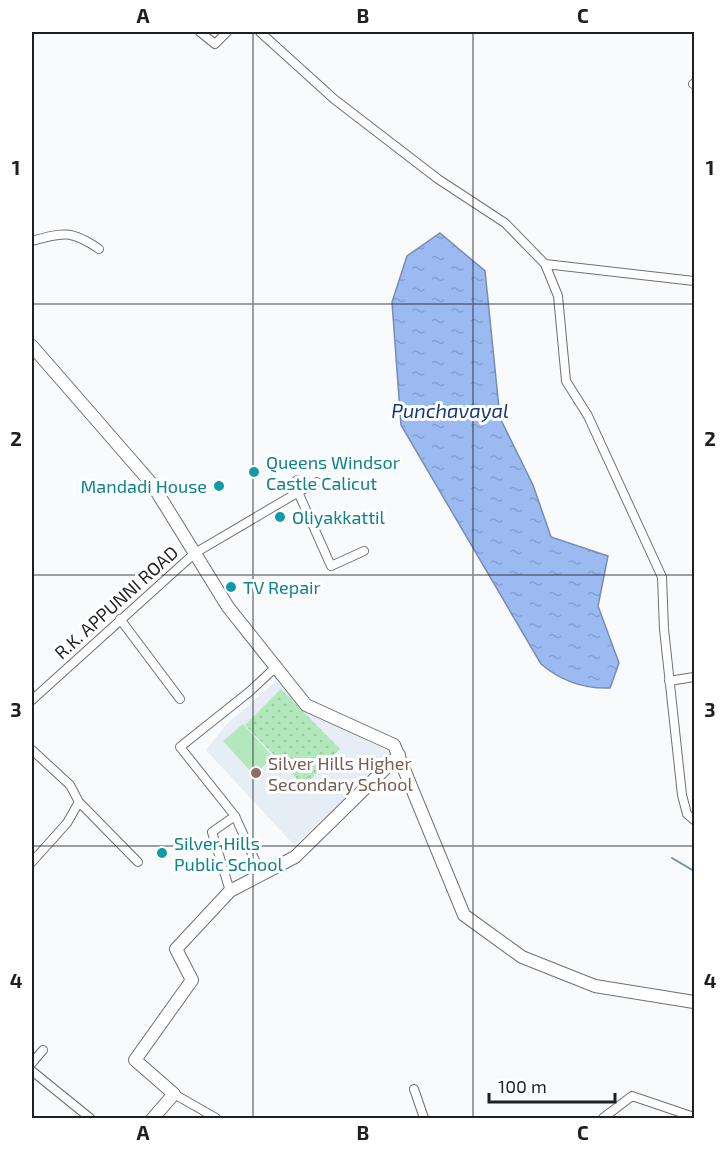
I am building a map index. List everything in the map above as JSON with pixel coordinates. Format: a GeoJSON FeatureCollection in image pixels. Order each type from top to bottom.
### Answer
{"type":"FeatureCollection","features":[{"type":"Feature","properties":{"kind":"main road"},"geometry":{"type":"LineString","coordinates":[[32,346],[152,484],[228,608],[306,705],[394,745],[464,915],[522,957],[595,986],[694,1002]]}},
{"type":"Feature","properties":{"kind":"main road"},"geometry":{"type":"LineString","coordinates":[[153,1119],[174,1094],[135,1060],[192,980],[176,949],[230,891],[295,857],[399,755]]}},
{"type":"Feature","properties":{"kind":"street"},"geometry":{"type":"LineString","coordinates":[[200,32],[215,44],[227,32]]}},
{"type":"Feature","properties":{"kind":"street"},"geometry":{"type":"LineString","coordinates":[[260,32],[334,99],[438,179],[505,223],[544,264],[558,296],[566,381],[588,416],[662,577],[669,681],[682,795],[687,814],[694,820]]}},
{"type":"Feature","properties":{"kind":"street"},"geometry":{"type":"LineString","coordinates":[[32,241],[64,234],[78,235],[99,249]]}},
{"type":"Feature","properties":{"kind":"street"},"geometry":{"type":"LineString","coordinates":[[544,264],[694,281]]}},
{"type":"Feature","properties":{"kind":"street"},"geometry":{"type":"LineString","coordinates":[[297,480],[331,566],[364,551]]}},
{"type":"Feature","properties":{"kind":"street","name":"R.K. APPUNNI ROAD"},"geometry":{"type":"LineString","coordinates":[[32,700],[195,553],[317,482]]}},
{"type":"Feature","properties":{"kind":"street"},"geometry":{"type":"LineString","coordinates":[[120,619],[180,699]]}},
{"type":"Feature","properties":{"kind":"street"},"geometry":{"type":"LineString","coordinates":[[262,876],[235,816],[180,747],[249,692],[276,667]]}},
{"type":"Feature","properties":{"kind":"street"},"geometry":{"type":"LineString","coordinates":[[669,681],[694,677]]}},
{"type":"Feature","properties":{"kind":"street"},"geometry":{"type":"LineString","coordinates":[[32,750],[70,785],[80,801],[138,862]]}},
{"type":"Feature","properties":{"kind":"street"},"geometry":{"type":"LineString","coordinates":[[32,861],[67,823],[80,801]]}},
{"type":"Feature","properties":{"kind":"street"},"geometry":{"type":"LineString","coordinates":[[230,891],[212,832],[235,816]]}},
{"type":"Feature","properties":{"kind":"street"},"geometry":{"type":"LineString","coordinates":[[32,1063],[43,1050]]}},
{"type":"Feature","properties":{"kind":"street"},"geometry":{"type":"LineString","coordinates":[[32,1071],[90,1119]]}},
{"type":"Feature","properties":{"kind":"street"},"geometry":{"type":"LineString","coordinates":[[414,1089],[424,1119]]}},
{"type":"Feature","properties":{"kind":"street"},"geometry":{"type":"LineString","coordinates":[[174,1094],[216,1119]]}},
{"type":"Feature","properties":{"kind":"street"},"geometry":{"type":"LineString","coordinates":[[603,1119],[632,1096],[694,1117]]}},
{"type":"Feature","properties":{"kind":"shaded area","name":"Silver Hills Higher Secondary School"},"geometry":{"type":"Polygon","coordinates":[[[276,681],[313,713],[395,755],[294,845],[206,750],[226,725],[276,681]]]}},
{"type":"Feature","properties":{"kind":"green space"},"geometry":{"type":"Polygon","coordinates":[[[281,689],[340,749],[304,786],[245,725],[281,689]]]}},
{"type":"Feature","properties":{"kind":"green space"},"geometry":{"type":"Polygon","coordinates":[[[243,724],[273,757],[254,775],[223,741],[243,724]]]}},
{"type":"Feature","properties":{"kind":"water","name":"Punchavayal"},"geometry":{"type":"Polygon","coordinates":[[[440,233],[485,271],[500,418],[533,485],[551,537],[608,556],[598,606],[619,663],[610,688],[573,683],[541,664],[401,425],[392,302],[407,256],[440,233]]]}},
{"type":"Feature","properties":{"kind":"waterway"},"geometry":{"type":"LineString","coordinates":[[672,858],[694,871]]}},
{"type":"Feature","properties":{"kind":"place","name":"Queens Windsor Castle Calicut"},"geometry":{"type":"Point","coordinates":[254,472]}},
{"type":"Feature","properties":{"kind":"place","name":"Mandadi House"},"geometry":{"type":"Point","coordinates":[219,486]}},
{"type":"Feature","properties":{"kind":"place","name":"Oliyakkattil"},"geometry":{"type":"Point","coordinates":[280,517]}},
{"type":"Feature","properties":{"kind":"place","name":"TV Repair"},"geometry":{"type":"Point","coordinates":[231,587]}},
{"type":"Feature","properties":{"kind":"place","name":"Silver Hills Higher Secondary School"},"geometry":{"type":"Point","coordinates":[256,773]}},
{"type":"Feature","properties":{"kind":"place","name":"Silver Hills Public School"},"geometry":{"type":"Point","coordinates":[162,853]}}]}
